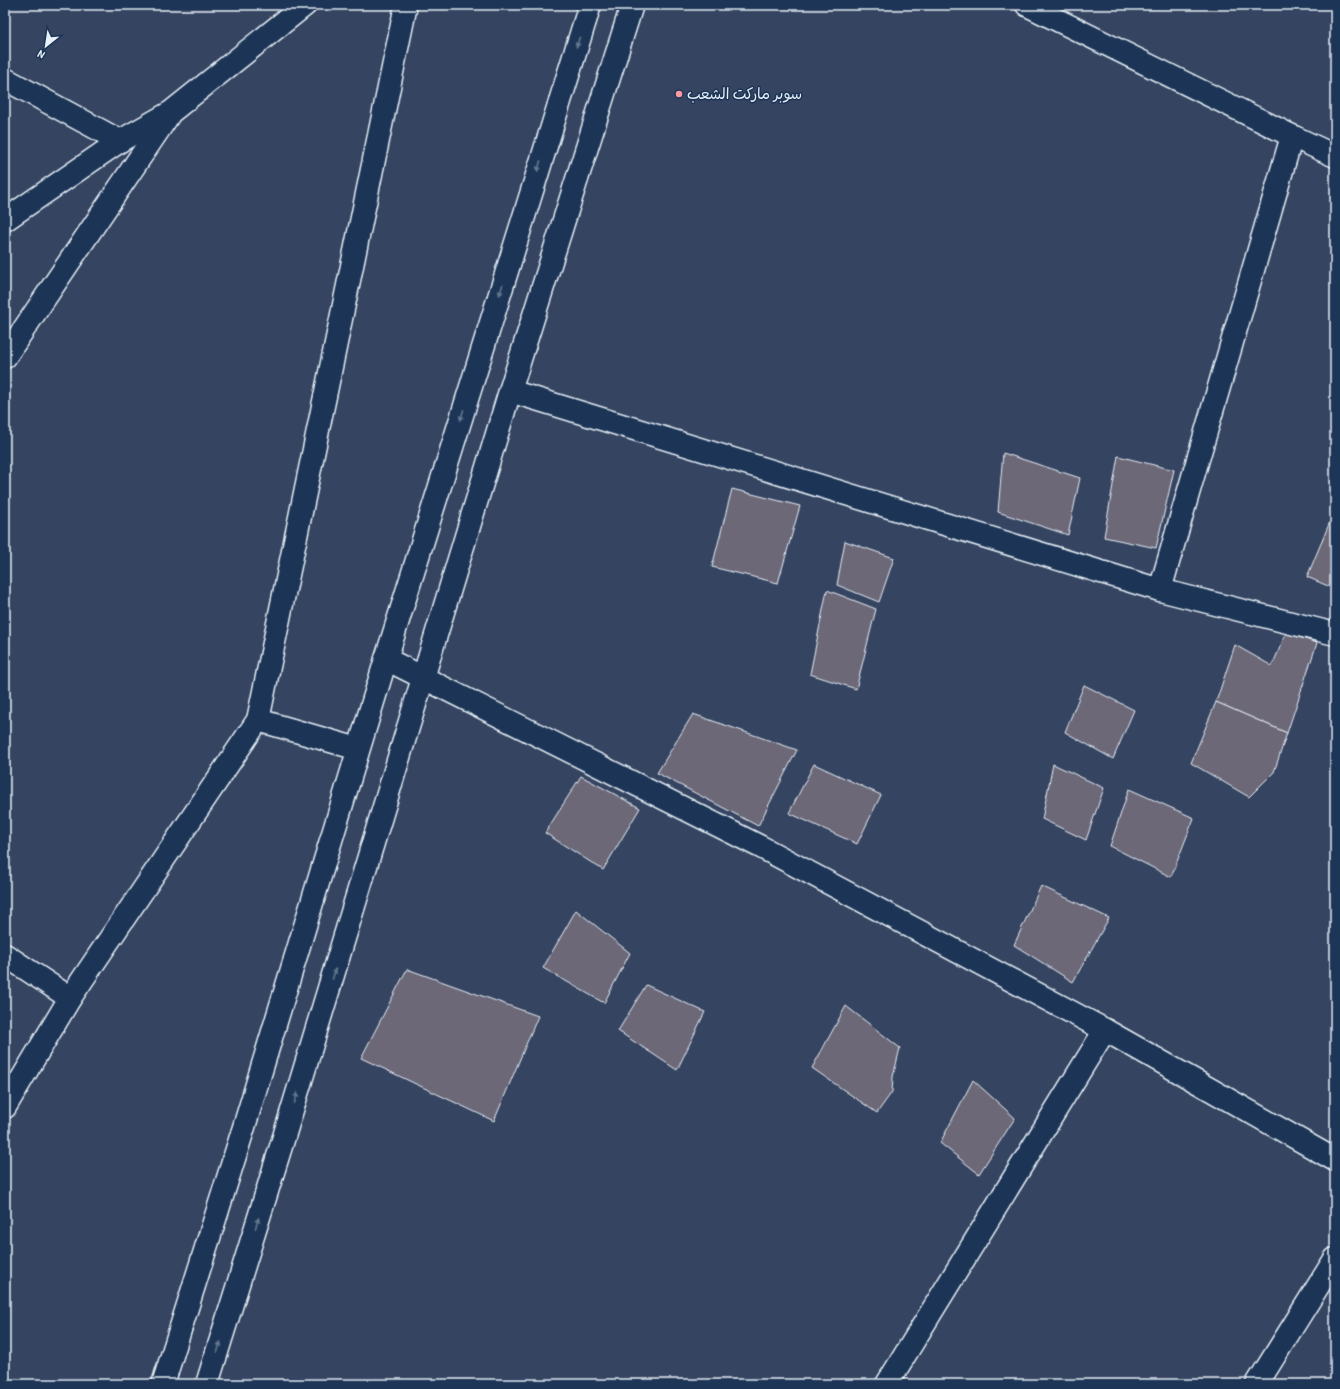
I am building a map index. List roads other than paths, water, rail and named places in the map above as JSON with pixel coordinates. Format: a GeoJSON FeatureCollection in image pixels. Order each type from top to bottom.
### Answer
{"type":"FeatureCollection","features":[{"type":"Feature","properties":{"kind":"street"},"geometry":{"type":"LineString","coordinates":[[5,220],[120,141],[171,112],[305,5]]}},
{"type":"Feature","properties":{"kind":"street"},"geometry":{"type":"LineString","coordinates":[[5,1107],[70,998],[258,720],[406,5]]}},
{"type":"Feature","properties":{"kind":"street"},"geometry":{"type":"LineString","coordinates":[[163,1384],[244,1127],[358,749],[590,5]]}},
{"type":"Feature","properties":{"kind":"street"},"geometry":{"type":"LineString","coordinates":[[207,1384],[510,391],[632,5]]}},
{"type":"Feature","properties":{"kind":"street"},"geometry":{"type":"LineString","coordinates":[[1027,5],[1058,12],[1292,136],[1335,156]]}},
{"type":"Feature","properties":{"kind":"street"},"geometry":{"type":"LineString","coordinates":[[5,79],[120,141]]}},
{"type":"Feature","properties":{"kind":"street"},"geometry":{"type":"LineString","coordinates":[[5,357],[171,112]]}},
{"type":"Feature","properties":{"kind":"street"},"geometry":{"type":"LineString","coordinates":[[1160,590],[1292,136]]}},
{"type":"Feature","properties":{"kind":"street"},"geometry":{"type":"LineString","coordinates":[[510,391],[1160,590],[1335,634]]}},
{"type":"Feature","properties":{"kind":"street"},"geometry":{"type":"LineString","coordinates":[[386,659],[761,847],[1105,1030],[1335,1160]]}},
{"type":"Feature","properties":{"kind":"street"},"geometry":{"type":"LineString","coordinates":[[258,720],[358,749]]}},
{"type":"Feature","properties":{"kind":"street"},"geometry":{"type":"LineString","coordinates":[[5,956],[70,998]]}},
{"type":"Feature","properties":{"kind":"street"},"geometry":{"type":"LineString","coordinates":[[887,1384],[1105,1030]]}},
{"type":"Feature","properties":{"kind":"street"},"geometry":{"type":"LineString","coordinates":[[1257,1384],[1335,1259]]}},
{"type":"Feature","properties":{"kind":"place","name":"سوبر ماركت الشعب"},"geometry":{"type":"Point","coordinates":[679,94]}}]}
